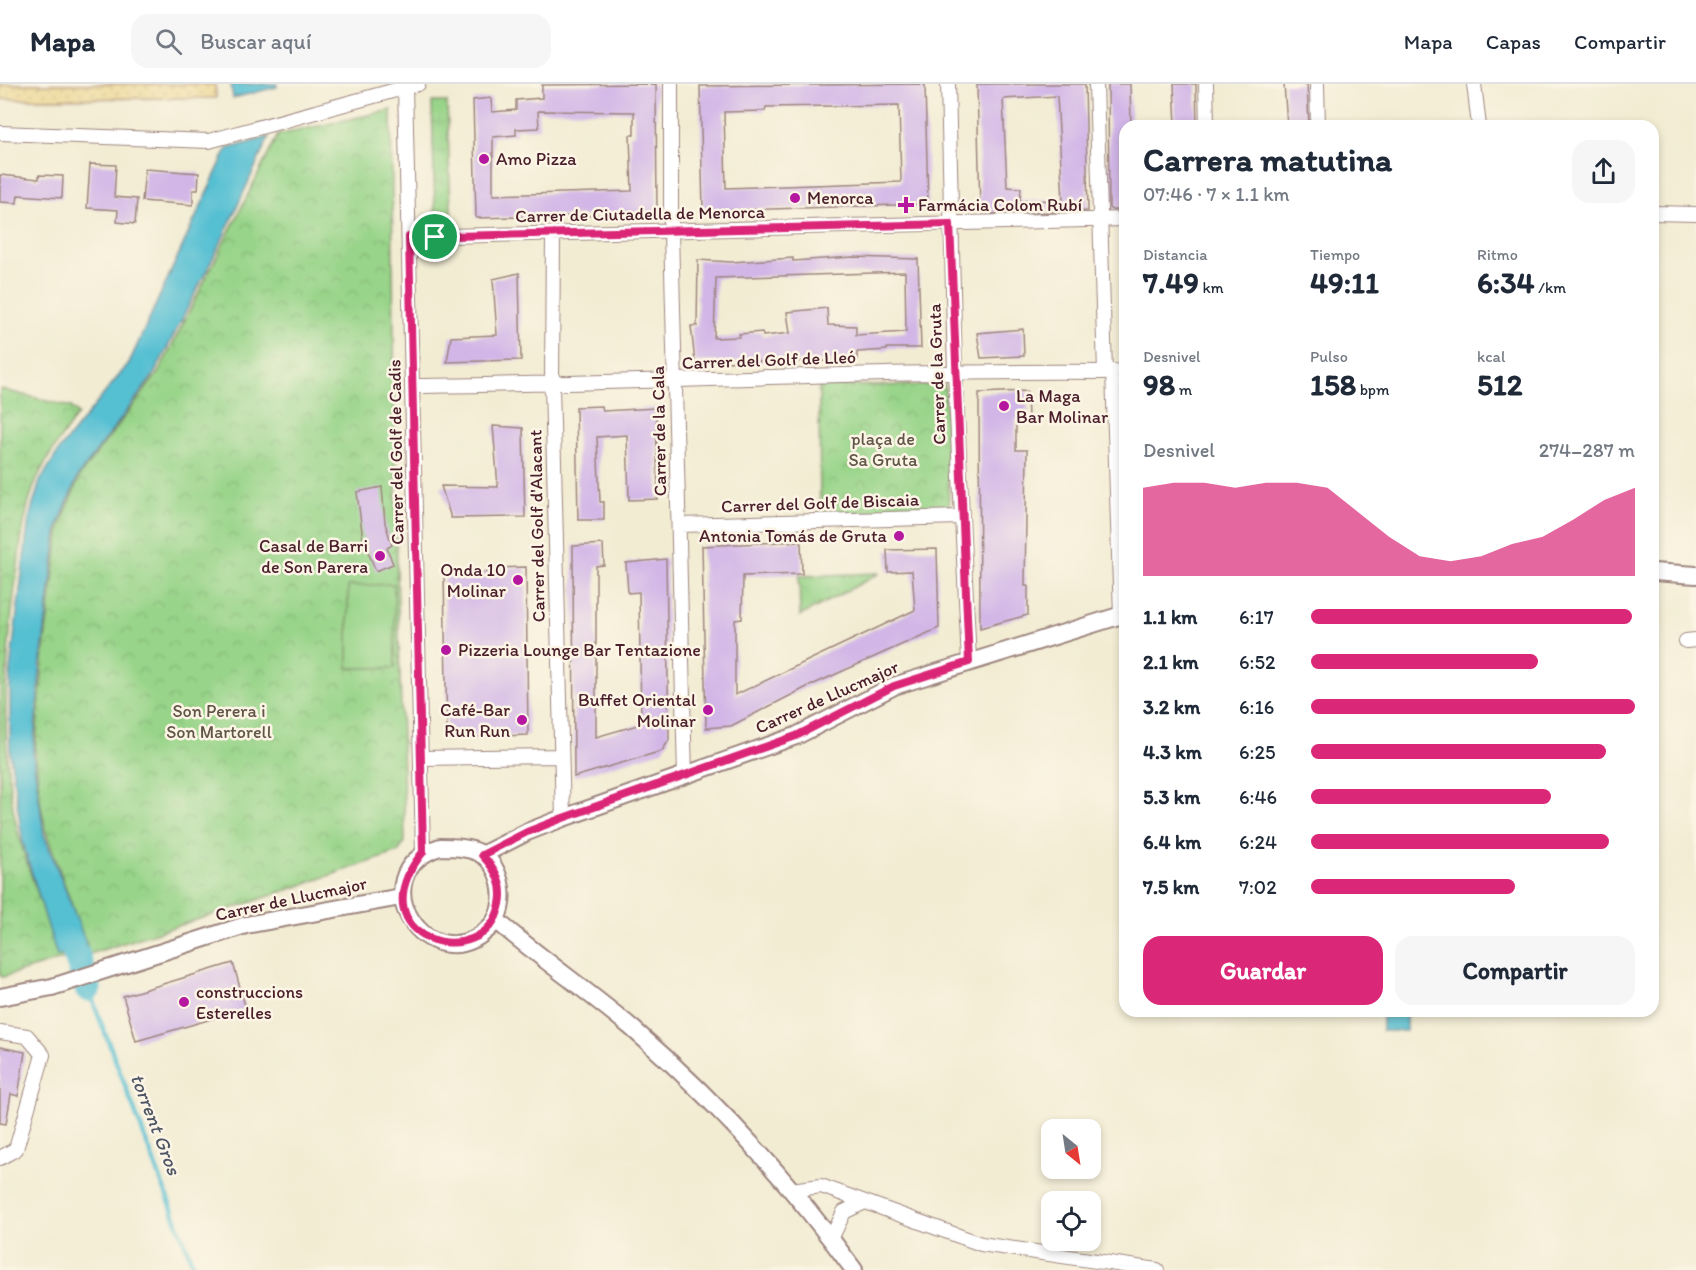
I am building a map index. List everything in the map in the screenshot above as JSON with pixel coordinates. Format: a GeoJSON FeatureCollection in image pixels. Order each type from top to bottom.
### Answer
{"type":"FeatureCollection","features":[{"type":"Feature","properties":{"kind":"street","name":"Carrer de la Cala"},"geometry":{"type":"LineString","coordinates":[[671,84],[671,231],[685,776]]}},
{"type":"Feature","properties":{"kind":"street","name":"Carrer de la Gruta"},"geometry":{"type":"LineString","coordinates":[[948,84],[955,372],[969,662]]}},
{"type":"Feature","properties":{"kind":"street"},"geometry":{"type":"LineString","coordinates":[[1096,84],[1100,220],[1112,368],[1119,525]]}},
{"type":"Feature","properties":{"kind":"street"},"geometry":{"type":"LineString","coordinates":[[1206,84],[1207,120]]}},
{"type":"Feature","properties":{"kind":"street"},"geometry":{"type":"LineString","coordinates":[[1317,84],[1318,120]]}},
{"type":"Feature","properties":{"kind":"street"},"geometry":{"type":"LineString","coordinates":[[1474,84],[1478,120]]}},
{"type":"Feature","properties":{"kind":"street"},"geometry":{"type":"LineString","coordinates":[[0,133],[209,141],[412,85]]}},
{"type":"Feature","properties":{"kind":"street","name":"Carrer del Golf de Cadis"},"geometry":{"type":"LineString","coordinates":[[412,85],[409,237],[423,852]]}},
{"type":"Feature","properties":{"kind":"street"},"geometry":{"type":"LineString","coordinates":[[1659,213],[1696,214]]}},
{"type":"Feature","properties":{"kind":"street","name":"Carrer de Ciutadella de Menorca"},"geometry":{"type":"LineString","coordinates":[[409,237],[1119,219]]}},
{"type":"Feature","properties":{"kind":"street","name":"Carrer del Golf d'Alacant"},"geometry":{"type":"LineString","coordinates":[[553,234],[552,385],[563,818]]}},
{"type":"Feature","properties":{"kind":"street","name":"Carrer del Golf de Lleó"},"geometry":{"type":"LineString","coordinates":[[412,386],[552,385],[1112,368]]}},
{"type":"Feature","properties":{"kind":"street","name":"Carrer del Golf de Biscaia"},"geometry":{"type":"LineString","coordinates":[[679,525],[961,517]]}},
{"type":"Feature","properties":{"kind":"street"},"geometry":{"type":"LineString","coordinates":[[1659,572],[1696,575]]}},
{"type":"Feature","properties":{"kind":"street","name":"Carrer de Llucmajor"},"geometry":{"type":"LineString","coordinates":[[482,855],[527,832],[563,818],[796,736],[894,686],[1119,616]]}},
{"type":"Feature","properties":{"kind":"street"},"geometry":{"type":"LineString","coordinates":[[421,758],[560,756]]}},
{"type":"Feature","properties":{"kind":"street"},"geometry":{"type":"LineString","coordinates":[[440,847],[453,847],[469,848],[482,855],[500,879],[501,897],[496,920],[486,931],[469,940],[450,944],[419,932],[404,911],[401,897],[406,876],[423,852],[440,847]]}},
{"type":"Feature","properties":{"kind":"street","name":"Carrer de Llucmajor"},"geometry":{"type":"LineString","coordinates":[[0,997],[52,987],[246,925],[401,897]]}},
{"type":"Feature","properties":{"kind":"street"},"geometry":{"type":"LineString","coordinates":[[496,920],[632,1029],[732,1124],[791,1190],[854,1270]]}},
{"type":"Feature","properties":{"kind":"street"},"geometry":{"type":"LineString","coordinates":[[0,1032],[27,1036],[43,1054],[16,1149],[0,1158]]}},
{"type":"Feature","properties":{"kind":"street"},"geometry":{"type":"LineString","coordinates":[[791,1190],[821,1186],[981,1244],[1157,1270]]}},
{"type":"Feature","properties":{"kind":"street"},"geometry":{"type":"LineString","coordinates":[[831,1239],[844,1212],[865,1202]]}},
{"type":"Feature","properties":{"kind":"green space"},"geometry":{"type":"Polygon","coordinates":[[[432,102],[447,102],[451,213],[435,214],[432,102]]]}},
{"type":"Feature","properties":{"kind":"green space","name":"Son Perera i Son Martorell"},"geometry":{"type":"Polygon","coordinates":[[[391,110],[397,573],[405,842],[398,852],[89,954],[46,832],[35,751],[45,640],[60,526],[80,475],[158,373],[278,135],[391,110]]]}},
{"type":"Feature","properties":{"kind":"green space","name":"plaça de Sa Gruta"},"geometry":{"type":"Polygon","coordinates":[[[945,385],[949,508],[820,516],[819,386],[945,385]]]}},
{"type":"Feature","properties":{"kind":"green space"},"geometry":{"type":"Polygon","coordinates":[[[0,389],[71,407],[78,414],[61,437],[37,479],[26,513],[13,602],[6,690],[7,749],[13,808],[28,866],[62,959],[3,977],[0,976],[0,389]]]}},
{"type":"Feature","properties":{"kind":"green space"},"geometry":{"type":"Polygon","coordinates":[[[880,573],[800,616],[799,576],[880,573]]]}},
{"type":"Feature","properties":{"kind":"green space"},"geometry":{"type":"Polygon","coordinates":[[[394,584],[395,668],[348,668],[348,586],[394,584]]]}},
{"type":"Feature","properties":{"kind":"sand"},"geometry":{"type":"Polygon","coordinates":[[[0,84],[215,84],[216,98],[0,99],[0,84]]]}},
{"type":"Feature","properties":{"kind":"water"},"geometry":{"type":"Polygon","coordinates":[[[231,84],[277,84],[277,87],[233,98],[231,84]]]}},
{"type":"Feature","properties":{"kind":"water"},"geometry":{"type":"Polygon","coordinates":[[[269,137],[221,242],[153,376],[78,476],[58,526],[41,661],[33,754],[44,834],[88,948],[57,956],[23,844],[10,753],[10,670],[29,518],[40,481],[59,450],[129,363],[227,149],[269,137]]]}},
{"type":"Feature","properties":{"kind":"water"},"geometry":{"type":"Polygon","coordinates":[[[1382,1017],[1406,1017],[1406,1031],[1382,1031],[1382,1017]]]}},
{"type":"Feature","properties":{"kind":"building"},"geometry":{"type":"Polygon","coordinates":[[[656,84],[657,214],[476,218],[473,100],[491,98],[492,112],[516,110],[516,100],[542,98],[542,85],[656,84]],[[538,111],[539,128],[516,129],[516,135],[493,137],[493,195],[632,191],[630,135],[634,135],[634,112],[538,111]]]}},
{"type":"Feature","properties":{"kind":"building"},"geometry":{"type":"Polygon","coordinates":[[[925,84],[928,204],[703,211],[700,86],[925,84]],[[899,105],[766,107],[765,111],[724,112],[726,188],[901,182],[899,105]]]}},
{"type":"Feature","properties":{"kind":"building"},"geometry":{"type":"Polygon","coordinates":[[[977,84],[1085,84],[1088,211],[984,214],[980,210],[977,84]],[[1057,96],[1003,99],[1007,187],[1021,188],[1020,201],[1063,200],[1057,96]]]}},
{"type":"Feature","properties":{"kind":"building"},"geometry":{"type":"Polygon","coordinates":[[[1108,84],[1130,84],[1131,120],[1119,120],[1119,210],[1109,208],[1108,84]]]}},
{"type":"Feature","properties":{"kind":"building"},"geometry":{"type":"Polygon","coordinates":[[[1174,84],[1196,84],[1197,120],[1176,120],[1174,84]]]}},
{"type":"Feature","properties":{"kind":"building"},"geometry":{"type":"Polygon","coordinates":[[[1284,84],[1307,84],[1309,120],[1287,120],[1284,84]]]}},
{"type":"Feature","properties":{"kind":"building"},"geometry":{"type":"Polygon","coordinates":[[[90,164],[116,165],[114,197],[137,199],[135,224],[117,222],[118,210],[87,208],[90,164]]]}},
{"type":"Feature","properties":{"kind":"building"},"geometry":{"type":"Polygon","coordinates":[[[145,169],[199,173],[198,190],[193,190],[193,205],[142,201],[145,169]]]}},
{"type":"Feature","properties":{"kind":"building"},"geometry":{"type":"Polygon","coordinates":[[[0,175],[39,179],[39,175],[63,176],[62,198],[18,195],[17,203],[0,202],[0,175]]]}},
{"type":"Feature","properties":{"kind":"building"},"geometry":{"type":"Polygon","coordinates":[[[853,257],[918,259],[921,348],[887,348],[887,350],[857,352],[857,361],[695,362],[691,326],[697,326],[698,260],[731,262],[793,258],[793,261],[853,257]],[[905,272],[716,278],[714,338],[740,337],[739,334],[762,332],[763,336],[790,333],[787,312],[827,308],[828,325],[856,326],[856,335],[906,332],[905,272]]]}},
{"type":"Feature","properties":{"kind":"building"},"geometry":{"type":"Polygon","coordinates":[[[519,273],[521,360],[447,362],[451,337],[497,335],[493,279],[519,273]]]}},
{"type":"Feature","properties":{"kind":"building"},"geometry":{"type":"Polygon","coordinates":[[[1023,329],[1024,356],[981,358],[977,333],[1023,329]]]}},
{"type":"Feature","properties":{"kind":"building"},"geometry":{"type":"Polygon","coordinates":[[[1027,391],[1028,419],[1016,419],[1016,450],[1027,450],[1025,586],[1028,586],[1028,615],[980,628],[979,393],[1027,391]]]}},
{"type":"Feature","properties":{"kind":"building"},"geometry":{"type":"Polygon","coordinates":[[[602,406],[603,411],[656,408],[658,499],[629,500],[627,435],[597,437],[600,502],[604,502],[604,520],[578,520],[576,407],[602,406]]]}},
{"type":"Feature","properties":{"kind":"building"},"geometry":{"type":"Polygon","coordinates":[[[493,426],[523,428],[525,517],[451,518],[441,486],[498,487],[493,426]]]}},
{"type":"Feature","properties":{"kind":"building"},"geometry":{"type":"Polygon","coordinates":[[[382,487],[385,523],[392,545],[387,548],[393,564],[376,571],[363,540],[357,492],[382,487]]]}},
{"type":"Feature","properties":{"kind":"building"},"geometry":{"type":"Polygon","coordinates":[[[801,541],[802,574],[743,576],[742,619],[735,620],[735,695],[915,610],[912,571],[888,572],[887,550],[937,549],[939,628],[805,688],[731,726],[706,728],[702,546],[801,541]]]}},
{"type":"Feature","properties":{"kind":"building"},"geometry":{"type":"Polygon","coordinates":[[[603,544],[604,565],[596,566],[596,737],[641,724],[639,592],[628,593],[626,563],[666,559],[669,740],[662,751],[574,777],[573,546],[603,544]]]}},
{"type":"Feature","properties":{"kind":"building"},"geometry":{"type":"Polygon","coordinates":[[[526,567],[528,735],[447,738],[444,575],[493,572],[493,568],[526,567]]]}},
{"type":"Feature","properties":{"kind":"building","name":"construccions Esterelles"},"geometry":{"type":"Polygon","coordinates":[[[233,963],[246,1009],[136,1041],[123,996],[233,963]]]}},
{"type":"Feature","properties":{"kind":"building"},"geometry":{"type":"Polygon","coordinates":[[[0,1047],[25,1052],[18,1096],[11,1094],[6,1124],[0,1123],[0,1047]]]}},
{"type":"Feature","properties":{"kind":"waterway"},"geometry":{"type":"LineString","coordinates":[[76,954],[88,988]]}},
{"type":"Feature","properties":{"kind":"waterway","name":"torrent Gros"},"geometry":{"type":"LineString","coordinates":[[88,988],[195,1270]]}},
{"type":"Feature","properties":{"kind":"place","name":"Amo Pizza"},"geometry":{"type":"Point","coordinates":[484,159]}},
{"type":"Feature","properties":{"kind":"place","name":"Menorca"},"geometry":{"type":"Point","coordinates":[795,198]}},
{"type":"Feature","properties":{"kind":"place","name":"Farmácia Colom Rubí"},"geometry":{"type":"Point","coordinates":[906,205]}},
{"type":"Feature","properties":{"kind":"place","name":"La Maga Bar Molinar"},"geometry":{"type":"Point","coordinates":[1004,406]}},
{"type":"Feature","properties":{"kind":"place","name":"Antonia Tomás de Gruta"},"geometry":{"type":"Point","coordinates":[899,536]}},
{"type":"Feature","properties":{"kind":"place","name":"Casal de Barri de Son Parera"},"geometry":{"type":"Point","coordinates":[380,556]}},
{"type":"Feature","properties":{"kind":"place","name":"Onda 10 Molinar"},"geometry":{"type":"Point","coordinates":[518,580]}},
{"type":"Feature","properties":{"kind":"place","name":"Pizzeria Lounge Bar Tentazione"},"geometry":{"type":"Point","coordinates":[446,650]}},
{"type":"Feature","properties":{"kind":"place","name":"Buffet Oriental Molinar"},"geometry":{"type":"Point","coordinates":[708,710]}},
{"type":"Feature","properties":{"kind":"place","name":"Café-Bar Run Run"},"geometry":{"type":"Point","coordinates":[522,720]}},
{"type":"Feature","properties":{"kind":"place","name":"construccions Esterelles"},"geometry":{"type":"Point","coordinates":[184,1002]}},
{"type":"Feature","properties":{"kind":"route"},"geometry":{"type":"LineString","coordinates":[[950,224],[969,662],[894,686],[796,736],[563,818],[527,832],[482,855],[500,879],[501,897],[496,920],[486,931],[469,940],[450,944],[434,940],[419,932],[404,911],[401,897],[406,876],[423,852],[409,237],[435,237],[950,224]]}}]}
